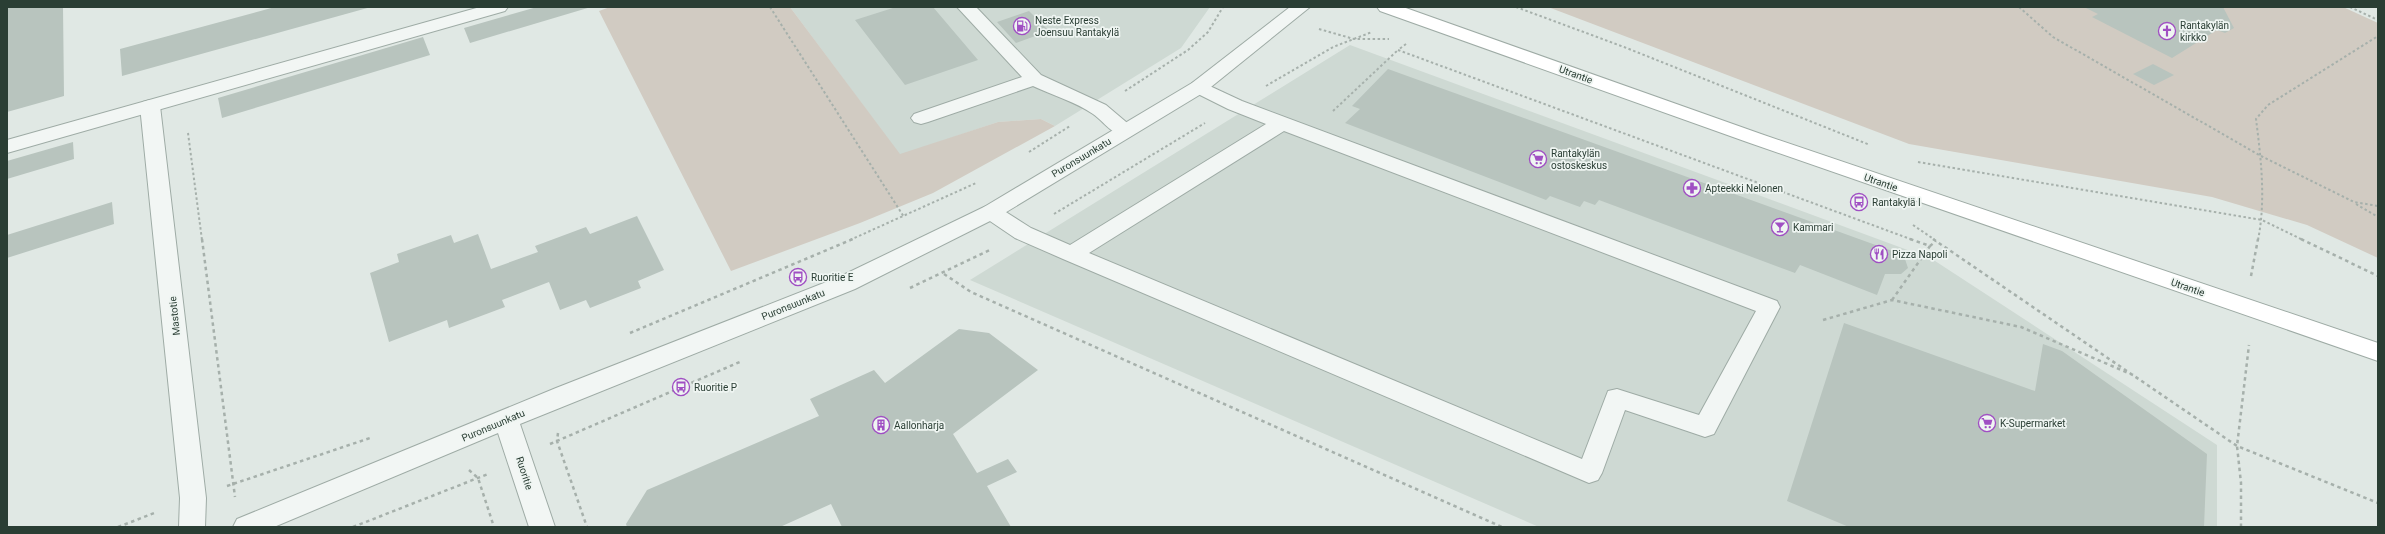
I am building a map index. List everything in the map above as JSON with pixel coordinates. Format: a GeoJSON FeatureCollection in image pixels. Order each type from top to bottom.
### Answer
{"type":"FeatureCollection","features":[{"type":"Feature","properties":{"kind":"main road","name":"Utrantie"},"geometry":{"type":"LineString","coordinates":[[1386,7],[1754,138],[2378,352]]}},
{"type":"Feature","properties":{"kind":"street"},"geometry":{"type":"LineString","coordinates":[[7,147],[498,7]]}},
{"type":"Feature","properties":{"kind":"street"},"geometry":{"type":"LineString","coordinates":[[966,7],[1034,78],[1099,109],[1125,131]]}},
{"type":"Feature","properties":{"kind":"street","name":"Puronsuunkatu"},"geometry":{"type":"LineString","coordinates":[[246,527],[565,395],[847,283],[991,212],[1199,87],[1293,12]]}},
{"type":"Feature","properties":{"kind":"street"},"geometry":{"type":"LineString","coordinates":[[920,118],[1034,78]]}},
{"type":"Feature","properties":{"kind":"street"},"geometry":{"type":"LineString","coordinates":[[991,212],[1024,233],[1071,254],[1589,473],[1617,398],[1705,427],[1769,307],[1235,105],[1199,87]]}},
{"type":"Feature","properties":{"kind":"street","name":"Mastotie"},"geometry":{"type":"LineString","coordinates":[[150,106],[193,498],[192,527]]}},
{"type":"Feature","properties":{"kind":"street"},"geometry":{"type":"LineString","coordinates":[[1071,254],[1282,123]]}},
{"type":"Feature","properties":{"kind":"street","name":"Ruoritie"},"geometry":{"type":"LineString","coordinates":[[506,420],[542,527]]}},
{"type":"Feature","properties":{"kind":"path"},"geometry":{"type":"LineString","coordinates":[[770,7],[904,217]]}},
{"type":"Feature","properties":{"kind":"path"},"geometry":{"type":"LineString","coordinates":[[1026,154],[1099,109],[1188,50],[1208,32],[1223,7]]}},
{"type":"Feature","properties":{"kind":"path"},"geometry":{"type":"LineString","coordinates":[[1516,7],[1624,47],[1874,146]]}},
{"type":"Feature","properties":{"kind":"path"},"geometry":{"type":"LineString","coordinates":[[2019,7],[2053,37],[2261,156],[2354,202],[2378,217]]}},
{"type":"Feature","properties":{"kind":"path"},"geometry":{"type":"LineString","coordinates":[[2350,7],[2378,20]]}},
{"type":"Feature","properties":{"kind":"path"},"geometry":{"type":"LineString","coordinates":[[1293,12],[1354,39],[1396,40]]}},
{"type":"Feature","properties":{"kind":"path"},"geometry":{"type":"LineString","coordinates":[[2250,284],[2262,220],[2261,156],[2256,119],[2268,105],[2378,36]]}},
{"type":"Feature","properties":{"kind":"path"},"geometry":{"type":"LineString","coordinates":[[1309,133],[1398,50],[1411,40],[1404,40]]}},
{"type":"Feature","properties":{"kind":"path"},"geometry":{"type":"LineString","coordinates":[[1398,50],[1930,246]]}},
{"type":"Feature","properties":{"kind":"path"},"geometry":{"type":"LineString","coordinates":[[183,97],[232,484]]}},
{"type":"Feature","properties":{"kind":"path"},"geometry":{"type":"LineString","coordinates":[[1917,161],[2262,220],[2378,276]]}},
{"type":"Feature","properties":{"kind":"path"},"geometry":{"type":"LineString","coordinates":[[625,335],[904,217],[980,182]]}},
{"type":"Feature","properties":{"kind":"path"},"geometry":{"type":"LineString","coordinates":[[2354,202],[2378,206]]}},
{"type":"Feature","properties":{"kind":"path"},"geometry":{"type":"LineString","coordinates":[[1908,221],[2237,446],[2378,503]]}},
{"type":"Feature","properties":{"kind":"path"},"geometry":{"type":"LineString","coordinates":[[1892,300],[1930,246],[1936,241]]}},
{"type":"Feature","properties":{"kind":"path"},"geometry":{"type":"LineString","coordinates":[[944,274],[971,292],[1502,527]]}},
{"type":"Feature","properties":{"kind":"path"},"geometry":{"type":"LineString","coordinates":[[1823,320],[1892,300],[2021,327],[2139,378]]}},
{"type":"Feature","properties":{"kind":"path"},"geometry":{"type":"LineString","coordinates":[[2241,527],[2241,483],[2237,446],[2249,345]]}},
{"type":"Feature","properties":{"kind":"path"},"geometry":{"type":"LineString","coordinates":[[565,395],[557,441],[586,527]]}},
{"type":"Feature","properties":{"kind":"path"},"geometry":{"type":"LineString","coordinates":[[118,527],[232,484],[375,436]]}},
{"type":"Feature","properties":{"kind":"shaded area"},"geometry":{"type":"Polygon","coordinates":[[[610,7],[790,7],[900,154],[998,122],[1041,119],[1055,126],[933,193],[860,223],[731,271],[599,11],[610,7]]]}},
{"type":"Feature","properties":{"kind":"shaded area"},"geometry":{"type":"Polygon","coordinates":[[[790,7],[1210,7],[1181,48],[1055,126],[1041,119],[998,122],[900,155],[790,7]]]}},
{"type":"Feature","properties":{"kind":"shaded area"},"geometry":{"type":"Polygon","coordinates":[[[1548,7],[2343,7],[2378,23],[2378,258],[2307,225],[2212,197],[1909,144],[1548,7]]]}},
{"type":"Feature","properties":{"kind":"shaded area"},"geometry":{"type":"Polygon","coordinates":[[[1350,45],[1932,259],[2217,445],[2217,527],[1539,527],[970,280],[1350,45]]]}},
{"type":"Feature","properties":{"kind":"building"},"geometry":{"type":"Polygon","coordinates":[[[7,7],[63,7],[64,96],[7,112],[7,7]]]}},
{"type":"Feature","properties":{"kind":"building"},"geometry":{"type":"Polygon","coordinates":[[[275,7],[371,7],[122,76],[120,49],[275,7]]]}},
{"type":"Feature","properties":{"kind":"building"},"geometry":{"type":"Polygon","coordinates":[[[537,7],[591,7],[470,43],[464,28],[537,7]]]}},
{"type":"Feature","properties":{"kind":"building"},"geometry":{"type":"Polygon","coordinates":[[[896,7],[933,7],[978,60],[905,85],[855,20],[896,7]]]}},
{"type":"Feature","properties":{"kind":"building","name":"Rantakylän kirkko"},"geometry":{"type":"Polygon","coordinates":[[[2084,7],[2223,7],[2234,28],[2225,33],[2217,30],[2172,58],[2092,17],[2098,14],[2084,7]]]}},
{"type":"Feature","properties":{"kind":"building"},"geometry":{"type":"Polygon","coordinates":[[[1029,11],[1049,31],[1016,43],[997,22],[1029,11]]]}},
{"type":"Feature","properties":{"kind":"building"},"geometry":{"type":"Polygon","coordinates":[[[423,37],[430,55],[222,118],[218,98],[423,37]]]}},
{"type":"Feature","properties":{"kind":"building"},"geometry":{"type":"Polygon","coordinates":[[[2153,64],[2174,75],[2154,85],[2133,74],[2153,64]]]}},
{"type":"Feature","properties":{"kind":"building","name":"Rantakylän ostoskeskus"},"geometry":{"type":"Polygon","coordinates":[[[1388,69],[1895,252],[1905,259],[1908,268],[1901,274],[1885,274],[1877,295],[1800,265],[1795,273],[1599,200],[1595,205],[1584,201],[1580,207],[1550,196],[1546,200],[1345,123],[1360,109],[1352,106],[1388,69]]]}},
{"type":"Feature","properties":{"kind":"building"},"geometry":{"type":"Polygon","coordinates":[[[73,142],[74,159],[7,179],[7,161],[73,142]]]}},
{"type":"Feature","properties":{"kind":"building"},"geometry":{"type":"Polygon","coordinates":[[[112,202],[114,224],[7,258],[7,235],[112,202]]]}},
{"type":"Feature","properties":{"kind":"building"},"geometry":{"type":"Polygon","coordinates":[[[637,216],[664,270],[638,281],[641,288],[590,308],[586,300],[560,310],[549,282],[502,300],[505,307],[449,328],[447,320],[389,342],[370,273],[399,262],[397,254],[451,235],[454,243],[478,234],[491,269],[538,252],[535,246],[586,227],[590,234],[637,216]]]}},
{"type":"Feature","properties":{"kind":"building","name":"K-Supermarket"},"geometry":{"type":"Polygon","coordinates":[[[1844,323],[2035,391],[2043,344],[2062,351],[2207,454],[2204,527],[1849,527],[1787,501],[1844,323]]]}},
{"type":"Feature","properties":{"kind":"building","name":"Aallonharja"},"geometry":{"type":"Polygon","coordinates":[[[959,329],[989,333],[1038,370],[953,434],[977,473],[1008,459],[1017,472],[987,486],[1011,527],[842,527],[831,504],[780,527],[627,527],[626,524],[647,490],[819,416],[810,399],[874,370],[885,383],[959,329]]]}},
{"type":"Feature","properties":{"kind":"place","name":"Neste Express Joensuu Rantakylä"},"geometry":{"type":"Point","coordinates":[1022,26]}},
{"type":"Feature","properties":{"kind":"place","name":"Rantakylän kirkko"},"geometry":{"type":"Point","coordinates":[2167,31]}},
{"type":"Feature","properties":{"kind":"place","name":"Rantakylän ostoskeskus"},"geometry":{"type":"Point","coordinates":[1538,159]}},
{"type":"Feature","properties":{"kind":"place","name":"Apteekki Nelonen"},"geometry":{"type":"Point","coordinates":[1692,188]}},
{"type":"Feature","properties":{"kind":"place","name":"Rantakylä I"},"geometry":{"type":"Point","coordinates":[1859,202]}},
{"type":"Feature","properties":{"kind":"place","name":"Kammari"},"geometry":{"type":"Point","coordinates":[1780,227]}},
{"type":"Feature","properties":{"kind":"place","name":"Pizza Napoli"},"geometry":{"type":"Point","coordinates":[1879,254]}},
{"type":"Feature","properties":{"kind":"place","name":"Ruoritie E"},"geometry":{"type":"Point","coordinates":[798,277]}},
{"type":"Feature","properties":{"kind":"place","name":"Ruoritie P"},"geometry":{"type":"Point","coordinates":[681,387]}},
{"type":"Feature","properties":{"kind":"place","name":"K-Supermarket"},"geometry":{"type":"Point","coordinates":[1987,423]}},
{"type":"Feature","properties":{"kind":"place","name":"Aallonharja"},"geometry":{"type":"Point","coordinates":[881,425]}}]}
